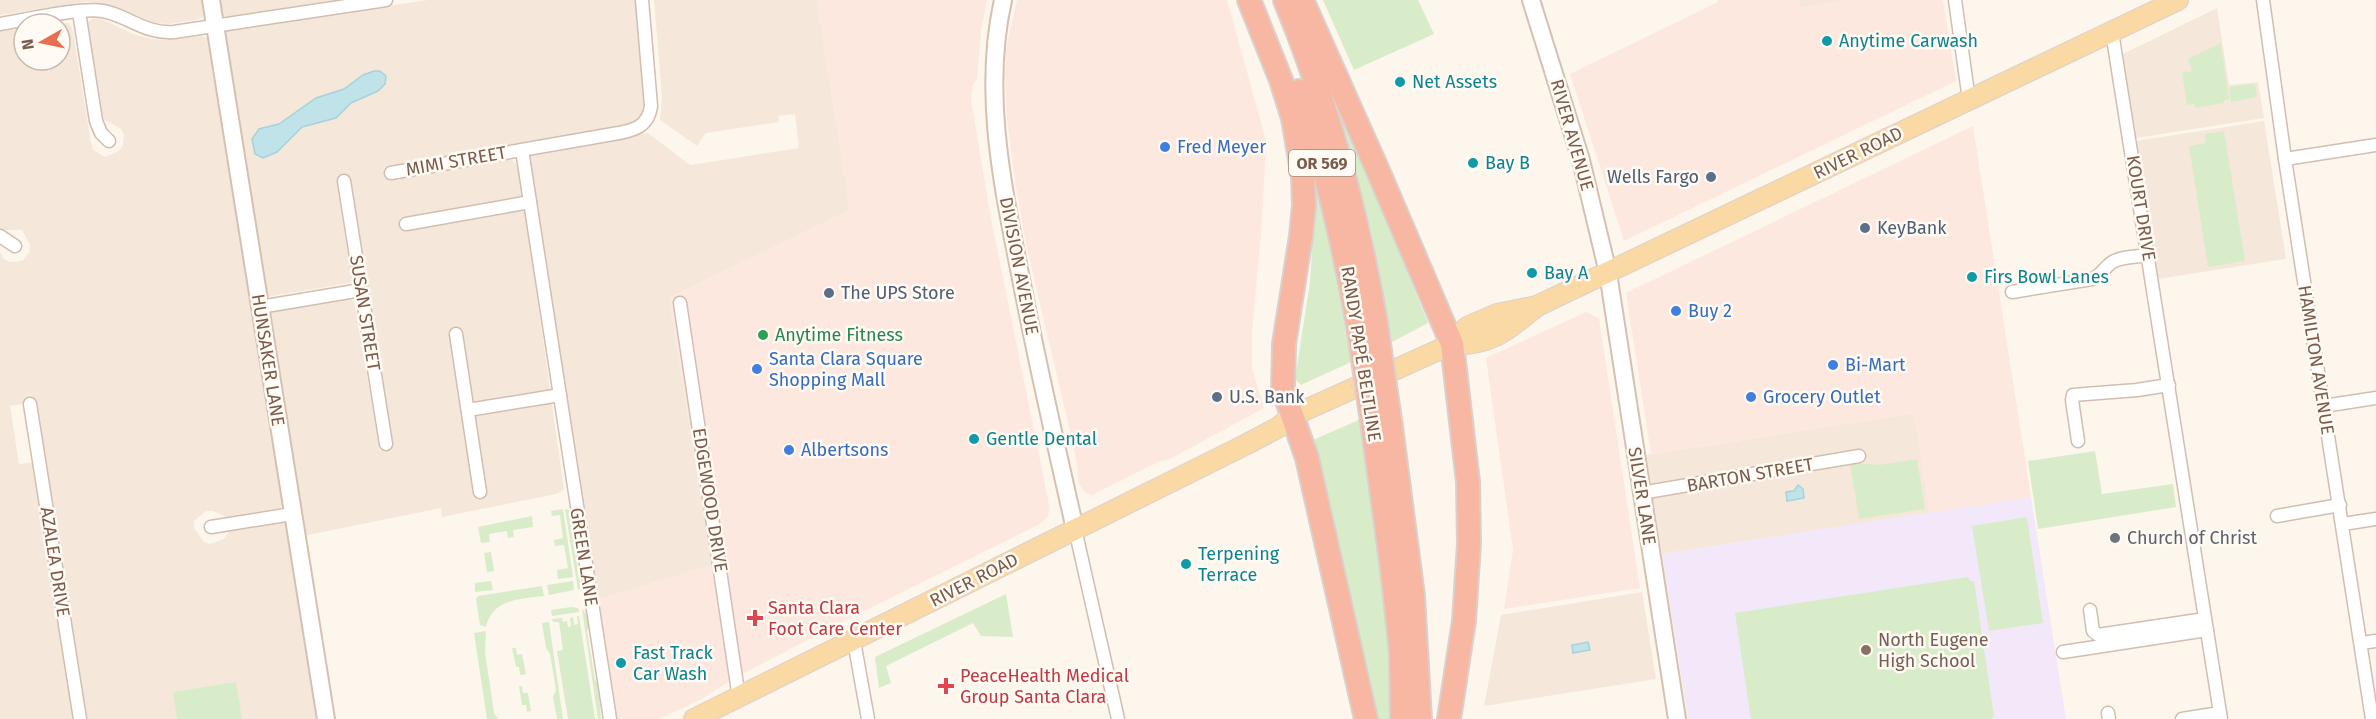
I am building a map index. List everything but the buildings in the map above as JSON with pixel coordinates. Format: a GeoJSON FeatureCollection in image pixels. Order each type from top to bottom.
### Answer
{"type":"FeatureCollection","features":[{"type":"Feature","properties":{"kind":"highway"},"geometry":{"type":"LineString","coordinates":[[1249,0],[1281,80],[1293,118],[1303,177],[1302,236],[1284,344],[1282,368],[1284,395],[1307,458],[1366,719]]}},
{"type":"Feature","properties":{"kind":"highway","name":"RANDY PAPÉ BELTLINE"},"geometry":{"type":"LineString","coordinates":[[1264,0],[1291,67],[1318,148],[1367,327]]}},
{"type":"Feature","properties":{"kind":"highway","name":"RANDY PAPÉ BELTLINE"},"geometry":{"type":"LineString","coordinates":[[1285,0],[1316,84],[1346,179],[1361,243],[1367,327],[1382,431],[1413,596],[1420,719]]}},
{"type":"Feature","properties":{"kind":"highway"},"geometry":{"type":"LineString","coordinates":[[1302,0],[1452,344],[1468,482],[1469,544],[1464,621],[1449,719]]}},
{"type":"Feature","properties":{"kind":"highway","name":"RANDY PAPÉ BELTLINE"},"geometry":{"type":"LineString","coordinates":[[1382,431],[1392,569],[1401,651],[1402,719]]}},
{"type":"Feature","properties":{"kind":"main road","name":"RIVER ROAD"},"geometry":{"type":"LineString","coordinates":[[694,719],[1157,488],[1199,459],[1263,424],[1280,417],[1292,416],[1452,344],[1473,346],[1508,330],[1537,306],[2112,32],[2168,2]]}},
{"type":"Feature","properties":{"kind":"street","name":"HUNSAKER LANE"},"geometry":{"type":"LineString","coordinates":[[211,0],[326,719]]}},
{"type":"Feature","properties":{"kind":"street"},"geometry":{"type":"LineString","coordinates":[[0,24],[96,10],[143,28],[174,33],[386,0]]}},
{"type":"Feature","properties":{"kind":"street","name":"MIMI STREET"},"geometry":{"type":"LineString","coordinates":[[391,173],[637,129],[645,123],[651,106],[642,0]]}},
{"type":"Feature","properties":{"kind":"street","name":"DIVISION AVENUE"},"geometry":{"type":"LineString","coordinates":[[1002,0],[996,29],[993,75],[1001,169],[1042,388],[1075,529]]}},
{"type":"Feature","properties":{"kind":"street","name":"RIVER AVENUE"},"geometry":{"type":"LineString","coordinates":[[1530,0],[1581,160],[1608,273]]}},
{"type":"Feature","properties":{"kind":"street"},"geometry":{"type":"LineString","coordinates":[[1955,0],[1969,100]]}},
{"type":"Feature","properties":{"kind":"street","name":"HAMILTON AVENUE"},"geometry":{"type":"LineString","coordinates":[[2263,0],[2285,159],[2372,719]]}},
{"type":"Feature","properties":{"kind":"street"},"geometry":{"type":"LineString","coordinates":[[79,12],[96,121],[99,129],[109,141]]}},
{"type":"Feature","properties":{"kind":"street","name":"KOURT DRIVE"},"geometry":{"type":"LineString","coordinates":[[2112,32],[2220,716]]}},
{"type":"Feature","properties":{"kind":"street"},"geometry":{"type":"LineString","coordinates":[[2285,159],[2376,145]]}},
{"type":"Feature","properties":{"kind":"street","name":"GREEN LANE"},"geometry":{"type":"LineString","coordinates":[[522,150],[610,719]]}},
{"type":"Feature","properties":{"kind":"street","name":"SUSAN STREET"},"geometry":{"type":"LineString","coordinates":[[344,181],[386,444]]}},
{"type":"Feature","properties":{"kind":"street"},"geometry":{"type":"LineString","coordinates":[[406,224],[530,202]]}},
{"type":"Feature","properties":{"kind":"street"},"geometry":{"type":"LineString","coordinates":[[0,236],[15,246]]}},
{"type":"Feature","properties":{"kind":"street"},"geometry":{"type":"LineString","coordinates":[[2012,292],[2092,279],[2115,261],[2149,255]]}},
{"type":"Feature","properties":{"kind":"street","name":"SILVER LANE"},"geometry":{"type":"LineString","coordinates":[[1608,273],[1677,719]]}},
{"type":"Feature","properties":{"kind":"street"},"geometry":{"type":"LineString","coordinates":[[260,307],[361,290]]}},
{"type":"Feature","properties":{"kind":"street","name":"EDGEWOOD DRIVE"},"geometry":{"type":"LineString","coordinates":[[680,303],[740,698]]}},
{"type":"Feature","properties":{"kind":"street"},"geometry":{"type":"LineString","coordinates":[[456,334],[480,492]]}},
{"type":"Feature","properties":{"kind":"street"},"geometry":{"type":"LineString","coordinates":[[2078,441],[2073,395],[2169,385]]}},
{"type":"Feature","properties":{"kind":"street"},"geometry":{"type":"LineString","coordinates":[[468,410],[560,395]]}},
{"type":"Feature","properties":{"kind":"street"},"geometry":{"type":"LineString","coordinates":[[2324,406],[2376,398]]}},
{"type":"Feature","properties":{"kind":"street","name":"AZALEA DRIVE"},"geometry":{"type":"LineString","coordinates":[[30,404],[80,719]]}},
{"type":"Feature","properties":{"kind":"street","name":"BARTON STREET"},"geometry":{"type":"LineString","coordinates":[[1641,493],[1859,456]]}},
{"type":"Feature","properties":{"kind":"street"},"geometry":{"type":"LineString","coordinates":[[2277,516],[2340,505]]}},
{"type":"Feature","properties":{"kind":"street"},"geometry":{"type":"LineString","coordinates":[[211,527],[292,514]]}},
{"type":"Feature","properties":{"kind":"street"},"geometry":{"type":"LineString","coordinates":[[2343,524],[2376,519]]}},
{"type":"Feature","properties":{"kind":"street"},"geometry":{"type":"LineString","coordinates":[[1075,529],[1118,719]]}},
{"type":"Feature","properties":{"kind":"street"},"geometry":{"type":"LineString","coordinates":[[2090,610],[2093,631],[2098,635],[2206,625]]}},
{"type":"Feature","properties":{"kind":"street"},"geometry":{"type":"LineString","coordinates":[[2064,652],[2206,625]]}},
{"type":"Feature","properties":{"kind":"street"},"geometry":{"type":"LineString","coordinates":[[854,641],[868,719]]}},
{"type":"Feature","properties":{"kind":"street"},"geometry":{"type":"LineString","coordinates":[[2361,643],[2376,641]]}},
{"type":"Feature","properties":{"kind":"street"},"geometry":{"type":"LineString","coordinates":[[2182,719],[2220,716]]}},
{"type":"Feature","properties":{"kind":"shaded area"},"geometry":{"type":"Polygon","coordinates":[[[0,0],[203,0],[204,11],[203,17],[197,20],[168,24],[155,23],[106,4],[86,2],[0,15],[0,0]]]}},
{"type":"Feature","properties":{"kind":"shaded area"},"geometry":{"type":"Polygon","coordinates":[[[216,0],[344,0],[227,17],[218,13],[216,0]]]}},
{"type":"Feature","properties":{"kind":"shaded area"},"geometry":{"type":"Polygon","coordinates":[[[428,0],[637,0],[647,107],[636,125],[638,135],[648,133],[690,165],[799,148],[795,114],[778,116],[779,122],[706,133],[697,146],[660,120],[662,98],[654,0],[817,0],[850,210],[669,298],[712,565],[594,601],[518,146],[504,158],[511,159],[519,168],[564,490],[556,494],[442,517],[441,508],[303,536],[266,314],[269,311],[348,297],[354,301],[380,450],[392,449],[349,176],[336,179],[352,279],[350,283],[266,297],[223,32],[230,29],[428,0]]]}},
{"type":"Feature","properties":{"kind":"shaded area"},"geometry":{"type":"Polygon","coordinates":[[[817,0],[987,0],[981,31],[977,79],[973,85],[971,99],[990,213],[1050,509],[1047,518],[1040,524],[850,618],[731,680],[702,699],[659,719],[612,719],[594,601],[712,565],[669,298],[850,210],[817,0]]]}},
{"type":"Feature","properties":{"kind":"shaded area"},"geometry":{"type":"Polygon","coordinates":[[[1017,0],[1227,0],[1266,140],[1262,223],[1252,332],[1252,368],[1264,408],[1172,458],[1156,463],[1092,495],[1084,492],[1079,483],[1075,453],[1026,244],[1016,187],[1007,120],[1005,75],[1006,49],[1017,0]]]}},
{"type":"Feature","properties":{"kind":"shaded area"},"geometry":{"type":"Polygon","coordinates":[[[1718,0],[1798,0],[1800,8],[1846,0],[1943,0],[1956,81],[1624,241],[1570,74],[1718,0]]]}},
{"type":"Feature","properties":{"kind":"shaded area"},"geometry":{"type":"Polygon","coordinates":[[[1798,0],[1846,0],[1846,1],[1800,8],[1798,0]]]}},
{"type":"Feature","properties":{"kind":"shaded area"},"geometry":{"type":"Polygon","coordinates":[[[2217,8],[2229,85],[2258,82],[2264,118],[2136,138],[2123,54],[2217,8]]]}},
{"type":"Feature","properties":{"kind":"shaded area"},"geometry":{"type":"Polygon","coordinates":[[[94,18],[102,19],[133,34],[153,39],[167,40],[202,36],[207,38],[283,504],[278,511],[228,518],[213,511],[206,511],[194,521],[194,528],[204,542],[210,544],[224,539],[230,530],[281,521],[286,524],[317,719],[85,719],[36,402],[10,406],[19,464],[35,462],[75,719],[0,719],[0,252],[4,259],[16,262],[23,260],[29,253],[30,245],[22,230],[2,230],[0,228],[0,31],[12,30],[12,72],[72,72],[72,29],[91,143],[93,150],[105,157],[119,151],[123,145],[124,135],[121,129],[100,114],[86,26],[94,18]]]}},
{"type":"Feature","properties":{"kind":"shaded area"},"geometry":{"type":"Polygon","coordinates":[[[2264,121],[2286,259],[2158,279],[2136,141],[2264,121]]]}},
{"type":"Feature","properties":{"kind":"shaded area"},"geometry":{"type":"Polygon","coordinates":[[[1973,126],[2031,497],[1930,513],[1914,413],[1651,454],[1626,293],[1973,126]]]}},
{"type":"Feature","properties":{"kind":"shaded area"},"geometry":{"type":"Polygon","coordinates":[[[1586,312],[1599,318],[1640,588],[1504,609],[1513,550],[1486,358],[1586,312]]]}},
{"type":"Feature","properties":{"kind":"shaded area"},"geometry":{"type":"Polygon","coordinates":[[[1914,413],[1930,513],[1662,554],[1646,455],[1914,413]]]}},
{"type":"Feature","properties":{"kind":"shaded area","name":"North Eugene High School"},"geometry":{"type":"Polygon","coordinates":[[[2031,497],[2066,719],[1688,719],[1662,554],[2031,497]]]}},
{"type":"Feature","properties":{"kind":"shaded area"},"geometry":{"type":"Polygon","coordinates":[[[1642,592],[1656,679],[1484,706],[1501,615],[1642,592]]]}},
{"type":"Feature","properties":{"kind":"green space"},"geometry":{"type":"Polygon","coordinates":[[[1323,0],[1418,0],[1434,34],[1354,70],[1323,0]]]}},
{"type":"Feature","properties":{"kind":"green space"},"geometry":{"type":"Polygon","coordinates":[[[2221,43],[2229,99],[2224,100],[2224,103],[2195,108],[2194,104],[2187,105],[2182,73],[2192,71],[2188,59],[2221,43]]]}},
{"type":"Feature","properties":{"kind":"green space"},"geometry":{"type":"Polygon","coordinates":[[[2255,84],[2257,97],[2231,102],[2229,87],[2255,84]]]}},
{"type":"Feature","properties":{"kind":"green space"},"geometry":{"type":"Polygon","coordinates":[[[1345,118],[1428,323],[1392,342],[1371,231],[1341,119],[1345,118]]]}},
{"type":"Feature","properties":{"kind":"green space"},"geometry":{"type":"Polygon","coordinates":[[[2224,131],[2245,261],[2208,267],[2189,146],[2206,143],[2205,134],[2224,131]]]}},
{"type":"Feature","properties":{"kind":"green space"},"geometry":{"type":"Polygon","coordinates":[[[1316,180],[1326,213],[1351,362],[1301,385],[1295,379],[1310,283],[1316,180]]]}},
{"type":"Feature","properties":{"kind":"green space"},"geometry":{"type":"Polygon","coordinates":[[[1361,419],[1382,569],[1389,644],[1392,719],[1376,719],[1364,656],[1313,440],[1361,419]]]}},
{"type":"Feature","properties":{"kind":"green space"},"geometry":{"type":"Polygon","coordinates":[[[2095,451],[2102,494],[2173,484],[2176,507],[2038,529],[2028,461],[2095,451]]]}},
{"type":"Feature","properties":{"kind":"green space"},"geometry":{"type":"Polygon","coordinates":[[[1917,459],[1925,509],[1859,519],[1850,463],[1879,465],[1917,459]]]}},
{"type":"Feature","properties":{"kind":"green space"},"geometry":{"type":"Polygon","coordinates":[[[563,509],[573,577],[558,579],[557,570],[568,568],[564,545],[555,546],[554,540],[563,538],[560,515],[552,516],[551,511],[563,509]]]}},
{"type":"Feature","properties":{"kind":"green space"},"geometry":{"type":"Polygon","coordinates":[[[565,509],[571,510],[579,578],[583,587],[578,590],[565,509]]]}},
{"type":"Feature","properties":{"kind":"green space"},"geometry":{"type":"Polygon","coordinates":[[[532,516],[533,527],[513,530],[514,537],[508,538],[507,531],[489,534],[490,542],[481,543],[478,527],[532,516]]]}},
{"type":"Feature","properties":{"kind":"green space"},"geometry":{"type":"Polygon","coordinates":[[[2027,517],[2043,623],[1989,631],[1972,526],[2027,517]]]}},
{"type":"Feature","properties":{"kind":"green space"},"geometry":{"type":"Polygon","coordinates":[[[491,552],[494,571],[487,572],[484,553],[491,552]]]}},
{"type":"Feature","properties":{"kind":"green space"},"geometry":{"type":"Polygon","coordinates":[[[1968,577],[1970,581],[1974,581],[1994,716],[1991,719],[1751,719],[1735,613],[1968,577]]]}},
{"type":"Feature","properties":{"kind":"green space"},"geometry":{"type":"Polygon","coordinates":[[[491,581],[493,590],[475,592],[475,583],[491,581]]]}},
{"type":"Feature","properties":{"kind":"green space"},"geometry":{"type":"Polygon","coordinates":[[[573,581],[574,590],[549,595],[547,585],[573,581]]]}},
{"type":"Feature","properties":{"kind":"green space"},"geometry":{"type":"Polygon","coordinates":[[[542,586],[544,596],[508,602],[494,611],[486,627],[480,625],[476,599],[478,596],[542,586]]]}},
{"type":"Feature","properties":{"kind":"green space"},"geometry":{"type":"Polygon","coordinates":[[[1006,594],[1013,637],[981,636],[973,623],[886,666],[891,683],[879,688],[875,657],[1006,594]]]}},
{"type":"Feature","properties":{"kind":"green space"},"geometry":{"type":"Polygon","coordinates":[[[578,608],[579,612],[552,616],[551,610],[578,608]]]}},
{"type":"Feature","properties":{"kind":"green space"},"geometry":{"type":"Polygon","coordinates":[[[582,609],[588,619],[587,631],[595,680],[598,683],[601,719],[598,719],[582,609]]]}},
{"type":"Feature","properties":{"kind":"green space"},"geometry":{"type":"Polygon","coordinates":[[[577,616],[579,616],[595,719],[568,719],[557,651],[563,650],[559,622],[553,622],[552,619],[562,618],[563,622],[567,621],[568,627],[571,626],[570,618],[573,617],[574,625],[578,624],[577,616]]]}},
{"type":"Feature","properties":{"kind":"green space"},"geometry":{"type":"Polygon","coordinates":[[[549,622],[563,719],[557,719],[553,697],[556,690],[542,623],[549,622]]]}},
{"type":"Feature","properties":{"kind":"green space"},"geometry":{"type":"Polygon","coordinates":[[[486,631],[485,652],[494,713],[498,719],[487,719],[474,633],[486,631]]]}},
{"type":"Feature","properties":{"kind":"green space"},"geometry":{"type":"Polygon","coordinates":[[[512,648],[516,648],[517,655],[522,654],[526,674],[520,675],[512,648]]]}},
{"type":"Feature","properties":{"kind":"green space"},"geometry":{"type":"Polygon","coordinates":[[[236,682],[242,719],[177,719],[173,692],[236,682]]]}},
{"type":"Feature","properties":{"kind":"green space"},"geometry":{"type":"Polygon","coordinates":[[[519,686],[522,686],[523,693],[528,693],[531,711],[527,712],[526,705],[522,705],[519,686]]]}},
{"type":"Feature","properties":{"kind":"water"},"geometry":{"type":"Polygon","coordinates":[[[380,71],[386,76],[385,84],[378,91],[351,103],[336,118],[302,127],[277,152],[263,158],[255,154],[252,139],[259,129],[279,124],[316,98],[344,89],[363,75],[380,71]]]}},
{"type":"Feature","properties":{"kind":"water"},"geometry":{"type":"Polygon","coordinates":[[[1798,485],[1803,489],[1804,498],[1787,501],[1786,492],[1794,491],[1798,485]]]}},
{"type":"Feature","properties":{"kind":"water"},"geometry":{"type":"Polygon","coordinates":[[[1588,642],[1590,650],[1573,653],[1572,645],[1588,642]]]}},
{"type":"Feature","properties":{"kind":"place","name":"Anytime Carwash"},"geometry":{"type":"Point","coordinates":[1827,41]}},
{"type":"Feature","properties":{"kind":"place","name":"Net Assets"},"geometry":{"type":"Point","coordinates":[1400,82]}},
{"type":"Feature","properties":{"kind":"place","name":"Fred Meyer"},"geometry":{"type":"Point","coordinates":[1165,147]}},
{"type":"Feature","properties":{"kind":"place","name":"Bay B"},"geometry":{"type":"Point","coordinates":[1473,163]}},
{"type":"Feature","properties":{"kind":"place","name":"Wells Fargo"},"geometry":{"type":"Point","coordinates":[1711,177]}},
{"type":"Feature","properties":{"kind":"place","name":"KeyBank"},"geometry":{"type":"Point","coordinates":[1865,228]}},
{"type":"Feature","properties":{"kind":"place","name":"Bay A"},"geometry":{"type":"Point","coordinates":[1532,273]}},
{"type":"Feature","properties":{"kind":"place","name":"Firs Bowl Lanes"},"geometry":{"type":"Point","coordinates":[1972,277]}},
{"type":"Feature","properties":{"kind":"place","name":"The UPS Store"},"geometry":{"type":"Point","coordinates":[829,293]}},
{"type":"Feature","properties":{"kind":"place","name":"Buy 2"},"geometry":{"type":"Point","coordinates":[1676,311]}},
{"type":"Feature","properties":{"kind":"place","name":"Anytime Fitness"},"geometry":{"type":"Point","coordinates":[763,335]}},
{"type":"Feature","properties":{"kind":"place","name":"Bi-Mart"},"geometry":{"type":"Point","coordinates":[1833,365]}},
{"type":"Feature","properties":{"kind":"place","name":"Santa Clara Square Shopping Mall"},"geometry":{"type":"Point","coordinates":[757,369]}},
{"type":"Feature","properties":{"kind":"place","name":"U.S. Bank"},"geometry":{"type":"Point","coordinates":[1217,397]}},
{"type":"Feature","properties":{"kind":"place","name":"Grocery Outlet"},"geometry":{"type":"Point","coordinates":[1751,397]}},
{"type":"Feature","properties":{"kind":"place","name":"Gentle Dental"},"geometry":{"type":"Point","coordinates":[974,439]}},
{"type":"Feature","properties":{"kind":"place","name":"Albertsons"},"geometry":{"type":"Point","coordinates":[789,450]}},
{"type":"Feature","properties":{"kind":"place","name":"Church of Christ"},"geometry":{"type":"Point","coordinates":[2115,538]}},
{"type":"Feature","properties":{"kind":"place","name":"Terpening Terrace"},"geometry":{"type":"Point","coordinates":[1186,564]}},
{"type":"Feature","properties":{"kind":"place","name":"Santa Clara Foot Care Center"},"geometry":{"type":"Point","coordinates":[755,618]}},
{"type":"Feature","properties":{"kind":"place","name":"North Eugene High School"},"geometry":{"type":"Point","coordinates":[1866,650]}},
{"type":"Feature","properties":{"kind":"place","name":"Fast Track Car Wash"},"geometry":{"type":"Point","coordinates":[621,663]}},
{"type":"Feature","properties":{"kind":"place","name":"PeaceHealth Medical Group Santa Clara"},"geometry":{"type":"Point","coordinates":[946,686]}}]}
